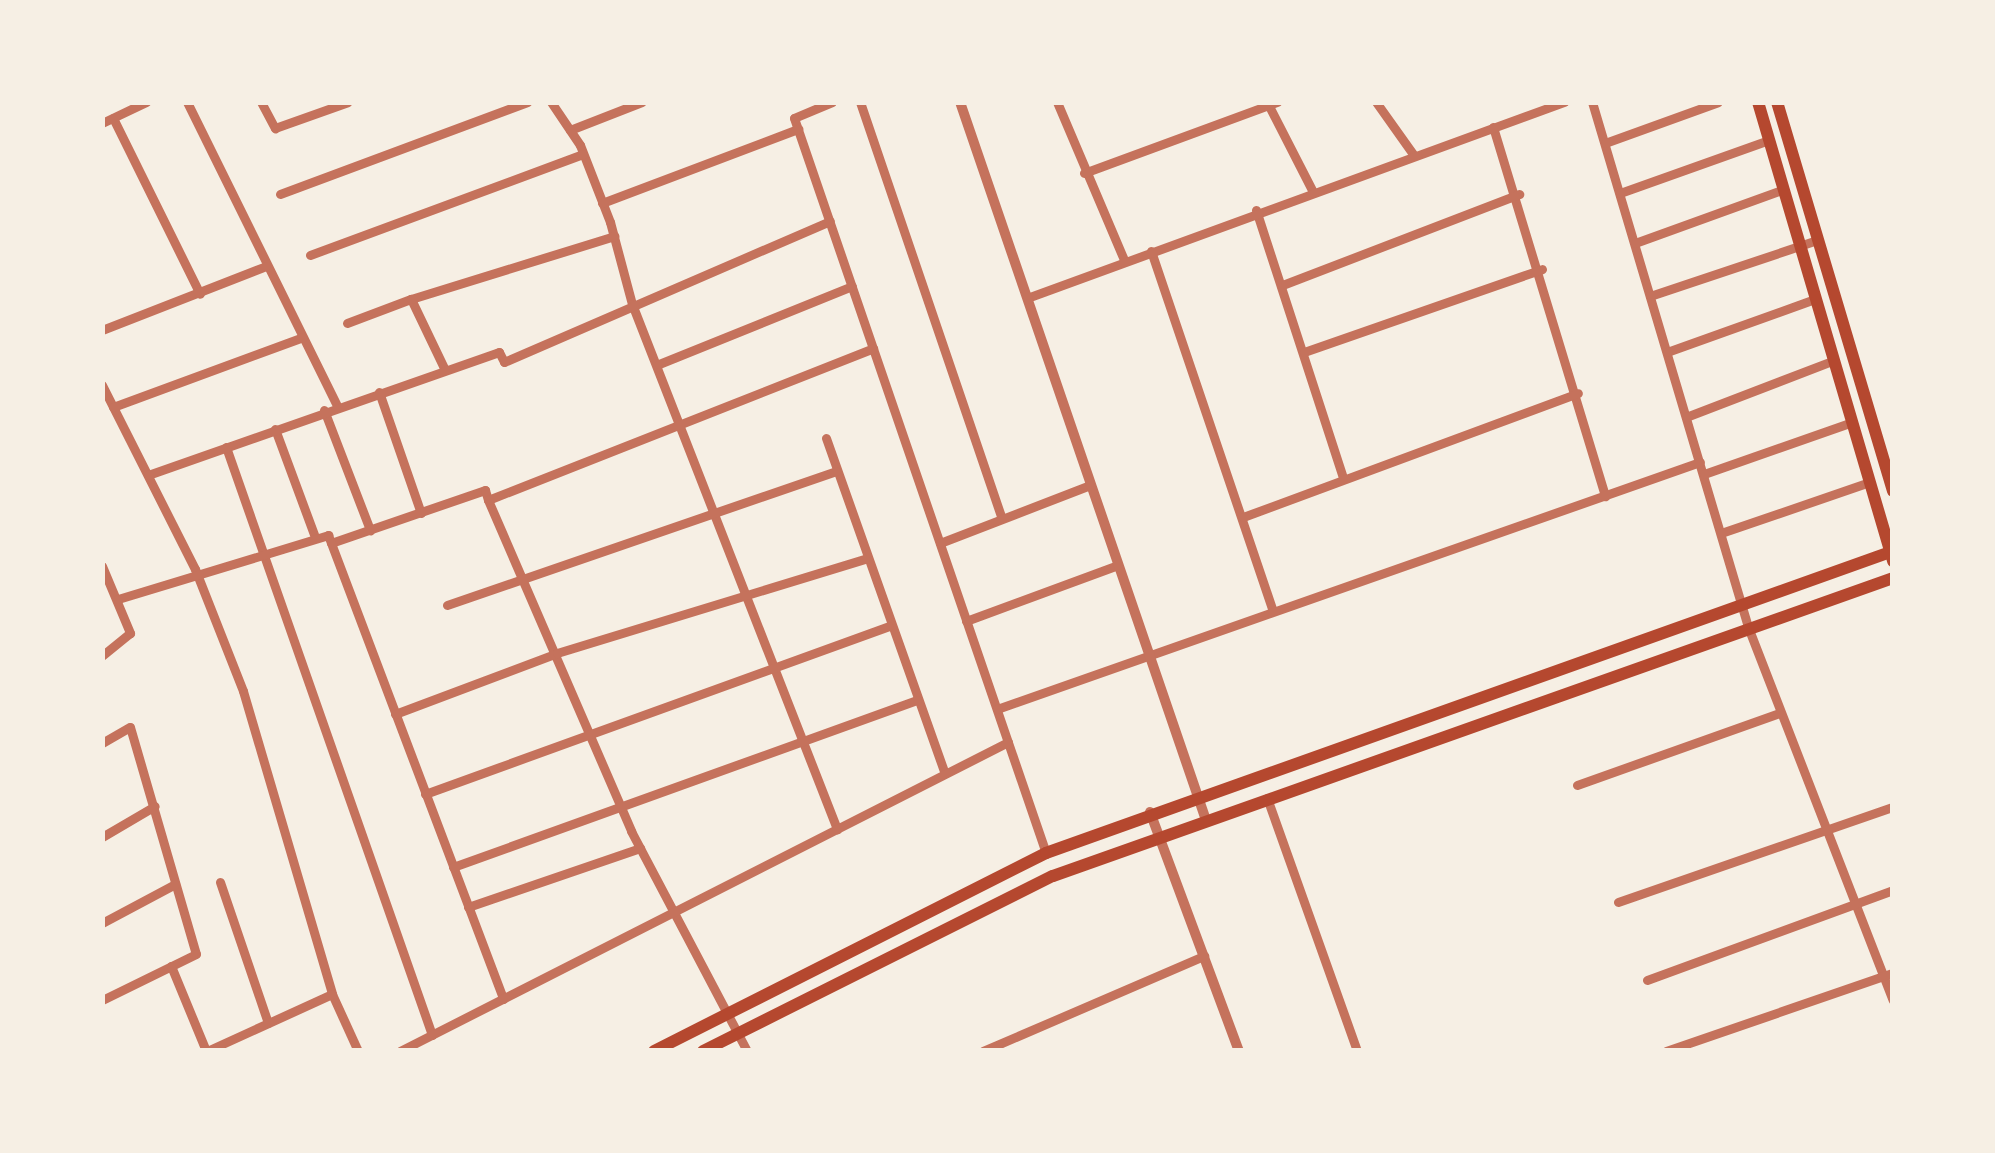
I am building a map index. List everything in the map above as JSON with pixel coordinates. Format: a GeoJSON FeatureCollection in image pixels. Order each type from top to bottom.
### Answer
{"type":"FeatureCollection","features":[{"type":"Feature","properties":{"kind":"main road"},"geometry":{"type":"LineString","coordinates":[[654,1051],[1046,853],[1742,603],[1892,555],[1758,102]]}},
{"type":"Feature","properties":{"kind":"main road"},"geometry":{"type":"LineString","coordinates":[[1777,102],[1814,241],[1893,491]]}},
{"type":"Feature","properties":{"kind":"main road"},"geometry":{"type":"LineString","coordinates":[[703,1051],[1052,876],[1893,578]]}},
{"type":"Feature","properties":{"kind":"street"},"geometry":{"type":"LineString","coordinates":[[146,102],[107,120],[200,294]]}},
{"type":"Feature","properties":{"kind":"street"},"geometry":{"type":"LineString","coordinates":[[187,102],[337,406]]}},
{"type":"Feature","properties":{"kind":"street"},"geometry":{"type":"LineString","coordinates":[[262,102],[275,128],[348,102]]}},
{"type":"Feature","properties":{"kind":"street"},"geometry":{"type":"LineString","coordinates":[[280,194],[526,102]]}},
{"type":"Feature","properties":{"kind":"street"},"geometry":{"type":"LineString","coordinates":[[551,102],[583,154],[602,202],[632,304],[837,830]]}},
{"type":"Feature","properties":{"kind":"street"},"geometry":{"type":"LineString","coordinates":[[570,130],[642,102]]}},
{"type":"Feature","properties":{"kind":"street"},"geometry":{"type":"LineString","coordinates":[[832,102],[794,118],[1046,853]]}},
{"type":"Feature","properties":{"kind":"street"},"geometry":{"type":"LineString","coordinates":[[860,102],[1002,518]]}},
{"type":"Feature","properties":{"kind":"street"},"geometry":{"type":"LineString","coordinates":[[960,102],[1206,820]]}},
{"type":"Feature","properties":{"kind":"street"},"geometry":{"type":"LineString","coordinates":[[1057,102],[1124,260]]}},
{"type":"Feature","properties":{"kind":"street"},"geometry":{"type":"LineString","coordinates":[[1376,102],[1413,154]]}},
{"type":"Feature","properties":{"kind":"street"},"geometry":{"type":"LineString","coordinates":[[1027,298],[1256,210],[1564,102]]}},
{"type":"Feature","properties":{"kind":"street"},"geometry":{"type":"LineString","coordinates":[[1592,102],[1748,627],[1779,713],[1889,974],[1893,1000]]}},
{"type":"Feature","properties":{"kind":"street"},"geometry":{"type":"LineString","coordinates":[[1605,143],[1718,102]]}},
{"type":"Feature","properties":{"kind":"street"},"geometry":{"type":"LineString","coordinates":[[1084,173],[1271,103],[1312,190]]}},
{"type":"Feature","properties":{"kind":"street"},"geometry":{"type":"LineString","coordinates":[[1492,127],[1542,269],[1605,496]]}},
{"type":"Feature","properties":{"kind":"street"},"geometry":{"type":"LineString","coordinates":[[602,202],[798,129]]}},
{"type":"Feature","properties":{"kind":"street"},"geometry":{"type":"LineString","coordinates":[[1620,193],[1768,140]]}},
{"type":"Feature","properties":{"kind":"street"},"geometry":{"type":"LineString","coordinates":[[310,255],[583,154]]}},
{"type":"Feature","properties":{"kind":"street"},"geometry":{"type":"LineString","coordinates":[[1634,243],[1784,189]]}},
{"type":"Feature","properties":{"kind":"street"},"geometry":{"type":"LineString","coordinates":[[1285,284],[1519,194]]}},
{"type":"Feature","properties":{"kind":"street"},"geometry":{"type":"LineString","coordinates":[[1256,210],[1285,284],[1343,478]]}},
{"type":"Feature","properties":{"kind":"street"},"geometry":{"type":"LineString","coordinates":[[148,475],[499,352],[504,362],[830,221]]}},
{"type":"Feature","properties":{"kind":"street"},"geometry":{"type":"LineString","coordinates":[[347,322],[614,236]]}},
{"type":"Feature","properties":{"kind":"street"},"geometry":{"type":"LineString","coordinates":[[1650,296],[1814,241]]}},
{"type":"Feature","properties":{"kind":"street"},"geometry":{"type":"LineString","coordinates":[[1151,251],[1273,611]]}},
{"type":"Feature","properties":{"kind":"street"},"geometry":{"type":"LineString","coordinates":[[102,330],[266,266]]}},
{"type":"Feature","properties":{"kind":"street"},"geometry":{"type":"LineString","coordinates":[[1304,352],[1542,269]]}},
{"type":"Feature","properties":{"kind":"street"},"geometry":{"type":"LineString","coordinates":[[659,364],[852,286]]}},
{"type":"Feature","properties":{"kind":"street"},"geometry":{"type":"LineString","coordinates":[[411,299],[446,370]]}},
{"type":"Feature","properties":{"kind":"street"},"geometry":{"type":"LineString","coordinates":[[1667,352],[1815,299]]}},
{"type":"Feature","properties":{"kind":"street"},"geometry":{"type":"LineString","coordinates":[[113,407],[303,337]]}},
{"type":"Feature","properties":{"kind":"street"},"geometry":{"type":"LineString","coordinates":[[488,500],[873,347]]}},
{"type":"Feature","properties":{"kind":"street"},"geometry":{"type":"LineString","coordinates":[[1686,417],[1832,361]]}},
{"type":"Feature","properties":{"kind":"street"},"geometry":{"type":"LineString","coordinates":[[102,385],[195,569],[269,767],[332,994],[358,1051]]}},
{"type":"Feature","properties":{"kind":"street"},"geometry":{"type":"LineString","coordinates":[[379,392],[421,512]]}},
{"type":"Feature","properties":{"kind":"street"},"geometry":{"type":"LineString","coordinates":[[1243,517],[1578,393]]}},
{"type":"Feature","properties":{"kind":"street"},"geometry":{"type":"LineString","coordinates":[[324,410],[370,530]]}},
{"type":"Feature","properties":{"kind":"street"},"geometry":{"type":"LineString","coordinates":[[997,709],[1605,496],[1850,422]]}},
{"type":"Feature","properties":{"kind":"street"},"geometry":{"type":"LineString","coordinates":[[274,429],[315,537]]}},
{"type":"Feature","properties":{"kind":"street"},"geometry":{"type":"LineString","coordinates":[[826,438],[865,559],[945,774]]}},
{"type":"Feature","properties":{"kind":"street"},"geometry":{"type":"LineString","coordinates":[[226,447],[433,1035]]}},
{"type":"Feature","properties":{"kind":"street"},"geometry":{"type":"LineString","coordinates":[[447,605],[522,575],[836,470]]}},
{"type":"Feature","properties":{"kind":"street"},"geometry":{"type":"LineString","coordinates":[[1721,533],[1868,483]]}},
{"type":"Feature","properties":{"kind":"street"},"geometry":{"type":"LineString","coordinates":[[940,542],[1090,485]]}},
{"type":"Feature","properties":{"kind":"street"},"geometry":{"type":"LineString","coordinates":[[332,543],[485,490],[620,806],[747,1051]]}},
{"type":"Feature","properties":{"kind":"street"},"geometry":{"type":"LineString","coordinates":[[118,599],[195,569],[328,535],[503,999]]}},
{"type":"Feature","properties":{"kind":"street"},"geometry":{"type":"LineString","coordinates":[[395,715],[557,653],[744,591],[865,559]]}},
{"type":"Feature","properties":{"kind":"street"},"geometry":{"type":"LineString","coordinates":[[966,621],[1118,566]]}},
{"type":"Feature","properties":{"kind":"street"},"geometry":{"type":"LineString","coordinates":[[102,656],[128,642],[118,599],[103,569]]}},
{"type":"Feature","properties":{"kind":"street"},"geometry":{"type":"LineString","coordinates":[[425,794],[890,626]]}},
{"type":"Feature","properties":{"kind":"street"},"geometry":{"type":"LineString","coordinates":[[452,867],[917,700]]}},
{"type":"Feature","properties":{"kind":"street"},"geometry":{"type":"LineString","coordinates":[[1576,785],[1779,713]]}},
{"type":"Feature","properties":{"kind":"street"},"geometry":{"type":"LineString","coordinates":[[102,743],[130,727],[196,954],[102,1000]]}},
{"type":"Feature","properties":{"kind":"street"},"geometry":{"type":"LineString","coordinates":[[400,1051],[1008,742]]}},
{"type":"Feature","properties":{"kind":"street"},"geometry":{"type":"LineString","coordinates":[[1267,799],[1357,1051]]}},
{"type":"Feature","properties":{"kind":"street"},"geometry":{"type":"LineString","coordinates":[[102,837],[155,806]]}},
{"type":"Feature","properties":{"kind":"street"},"geometry":{"type":"LineString","coordinates":[[1618,902],[1893,807]]}},
{"type":"Feature","properties":{"kind":"street"},"geometry":{"type":"LineString","coordinates":[[1150,812],[1239,1051]]}},
{"type":"Feature","properties":{"kind":"street"},"geometry":{"type":"LineString","coordinates":[[467,907],[640,848]]}},
{"type":"Feature","properties":{"kind":"street"},"geometry":{"type":"LineString","coordinates":[[220,882],[268,1023]]}},
{"type":"Feature","properties":{"kind":"street"},"geometry":{"type":"LineString","coordinates":[[102,923],[175,884]]}},
{"type":"Feature","properties":{"kind":"street"},"geometry":{"type":"LineString","coordinates":[[1646,980],[1893,890]]}},
{"type":"Feature","properties":{"kind":"street"},"geometry":{"type":"LineString","coordinates":[[983,1051],[1204,956]]}},
{"type":"Feature","properties":{"kind":"street"},"geometry":{"type":"LineString","coordinates":[[171,966],[207,1051],[332,994]]}},
{"type":"Feature","properties":{"kind":"street"},"geometry":{"type":"LineString","coordinates":[[1666,1051],[1889,974]]}}]}
